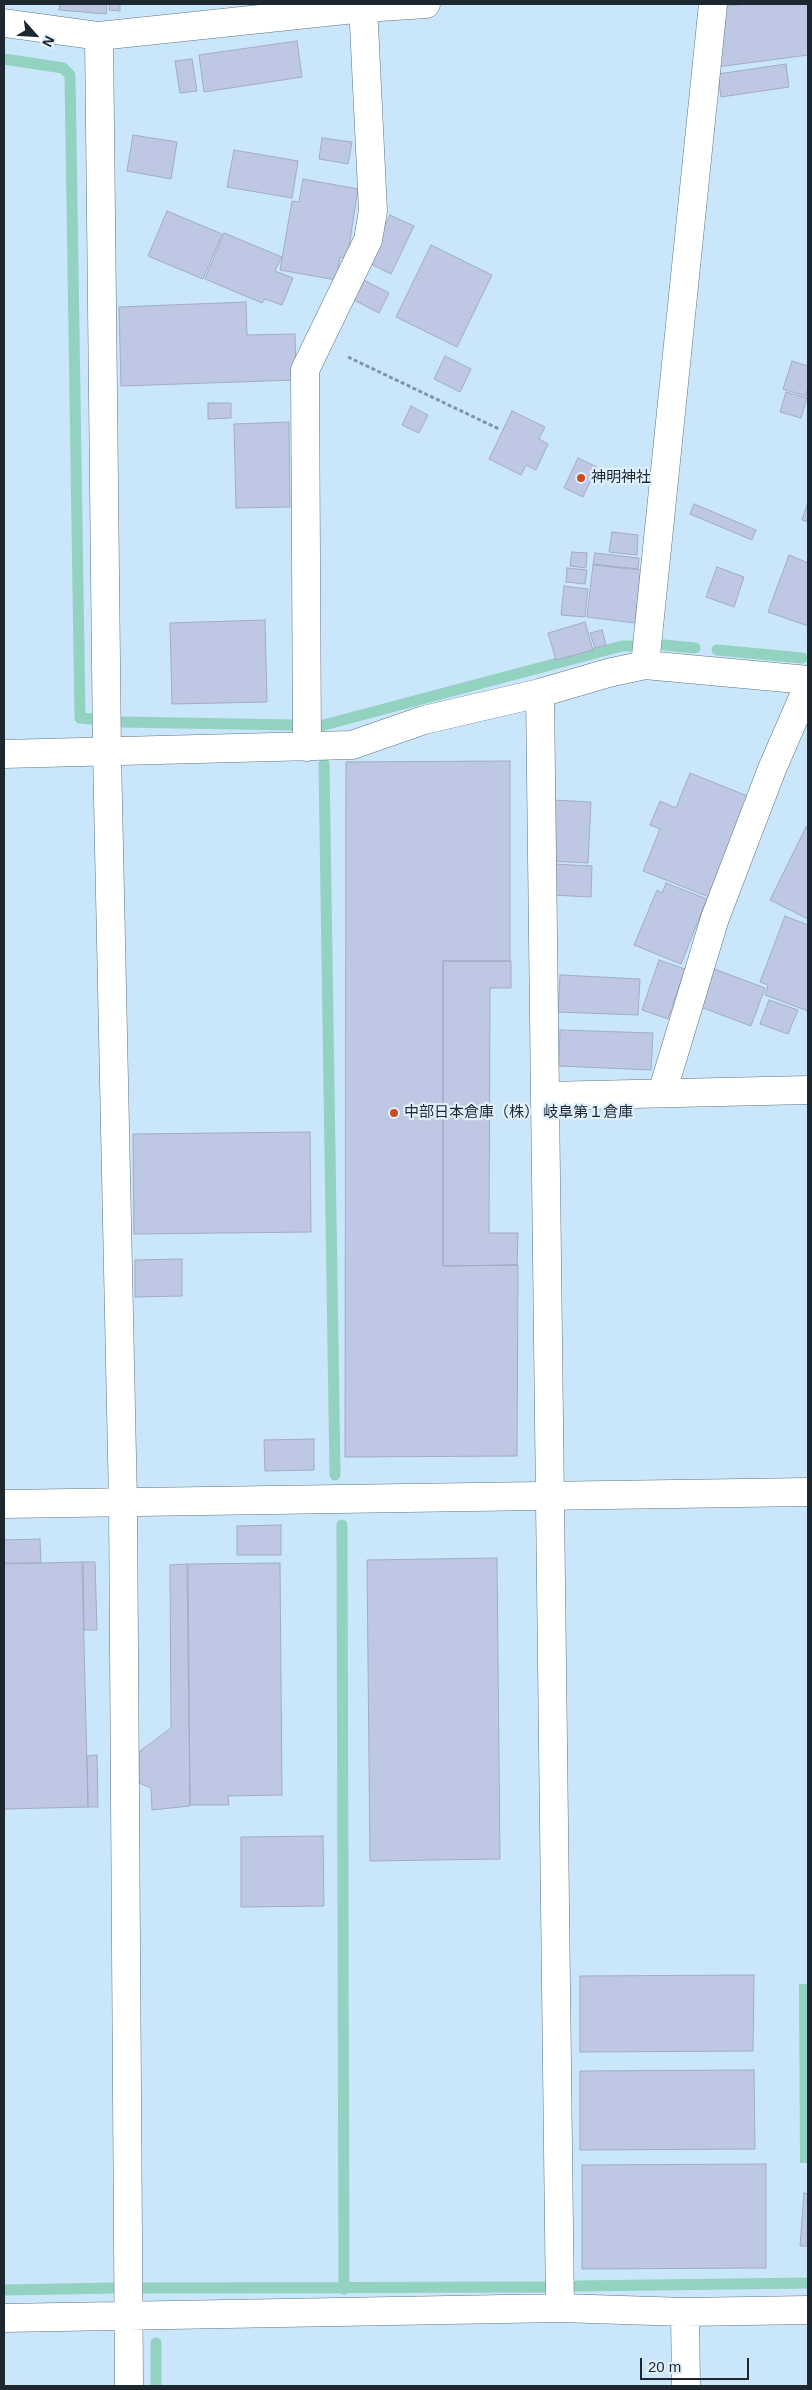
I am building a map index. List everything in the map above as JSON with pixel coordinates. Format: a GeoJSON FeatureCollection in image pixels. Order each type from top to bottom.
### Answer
{"type":"FeatureCollection","features":[{"type":"Feature","properties":{"kind":"street"},"geometry":{"type":"LineString","coordinates":[[4,22],[99,36],[364,6],[426,4]]}},
{"type":"Feature","properties":{"kind":"street"},"geometry":{"type":"LineString","coordinates":[[645,665],[713,4]]}},
{"type":"Feature","properties":{"kind":"street"},"geometry":{"type":"LineString","coordinates":[[307,747],[305,370],[368,240],[373,211],[364,6]]}},
{"type":"Feature","properties":{"kind":"street"},"geometry":{"type":"LineString","coordinates":[[99,36],[107,753],[123,1503],[129,2386]]}},
{"type":"Feature","properties":{"kind":"street"},"geometry":{"type":"LineString","coordinates":[[4,754],[107,753],[352,745],[424,720],[540,693],[608,673],[645,665],[808,680]]}},
{"type":"Feature","properties":{"kind":"street"},"geometry":{"type":"LineString","coordinates":[[662,1093],[715,918],[772,769],[808,686]]}},
{"type":"Feature","properties":{"kind":"street"},"geometry":{"type":"LineString","coordinates":[[540,693],[560,2308]]}},
{"type":"Feature","properties":{"kind":"street"},"geometry":{"type":"LineString","coordinates":[[546,1096],[808,1090]]}},
{"type":"Feature","properties":{"kind":"street"},"geometry":{"type":"LineString","coordinates":[[4,1504],[808,1492]]}},
{"type":"Feature","properties":{"kind":"street"},"geometry":{"type":"LineString","coordinates":[[4,2318],[560,2308],[685,2312],[808,2310]]}},
{"type":"Feature","properties":{"kind":"street"},"geometry":{"type":"LineString","coordinates":[[685,2312],[686,2386]]}},
{"type":"Feature","properties":{"kind":"path"},"geometry":{"type":"LineString","coordinates":[[318,343],[499,429]]}},
{"type":"Feature","properties":{"kind":"shaded area"},"geometry":{"type":"Polygon","coordinates":[[[799,1984],[808,1984],[808,2163],[800,2163],[799,1984]]]}},
{"type":"Feature","properties":{"kind":"building"},"geometry":{"type":"Polygon","coordinates":[[[60,4],[107,4],[106,14],[59,10],[60,4]]]}},
{"type":"Feature","properties":{"kind":"building"},"geometry":{"type":"Polygon","coordinates":[[[110,4],[120,4],[120,11],[109,10],[110,4]]]}},
{"type":"Feature","properties":{"kind":"building"},"geometry":{"type":"Polygon","coordinates":[[[745,4],[808,4],[808,55],[717,67],[721,7],[745,4]]]}},
{"type":"Feature","properties":{"kind":"building"},"geometry":{"type":"Polygon","coordinates":[[[297,41],[302,77],[204,92],[199,55],[297,41]]]}},
{"type":"Feature","properties":{"kind":"building"},"geometry":{"type":"Polygon","coordinates":[[[192,59],[197,91],[180,93],[175,61],[192,59]]]}},
{"type":"Feature","properties":{"kind":"building"},"geometry":{"type":"Polygon","coordinates":[[[786,64],[789,87],[721,97],[718,74],[786,64]]]}},
{"type":"Feature","properties":{"kind":"building"},"geometry":{"type":"Polygon","coordinates":[[[133,135],[177,142],[171,179],[127,171],[133,135]]]}},
{"type":"Feature","properties":{"kind":"building"},"geometry":{"type":"Polygon","coordinates":[[[322,138],[352,142],[348,164],[319,159],[322,138]]]}},
{"type":"Feature","properties":{"kind":"building"},"geometry":{"type":"Polygon","coordinates":[[[234,150],[298,161],[292,198],[227,187],[234,150]]]}},
{"type":"Feature","properties":{"kind":"building"},"geometry":{"type":"Polygon","coordinates":[[[303,179],[358,189],[347,259],[340,257],[336,280],[280,270],[292,201],[299,202],[303,179]]]}},
{"type":"Feature","properties":{"kind":"building"},"geometry":{"type":"Polygon","coordinates":[[[167,211],[222,234],[203,279],[148,256],[167,211]]]}},
{"type":"Feature","properties":{"kind":"building"},"geometry":{"type":"Polygon","coordinates":[[[390,215],[414,226],[391,274],[367,262],[390,215]]]}},
{"type":"Feature","properties":{"kind":"building"},"geometry":{"type":"Polygon","coordinates":[[[224,233],[282,257],[275,271],[293,278],[282,305],[265,299],[262,303],[205,279],[224,233]]]}},
{"type":"Feature","properties":{"kind":"building"},"geometry":{"type":"Polygon","coordinates":[[[431,245],[492,275],[457,347],[396,317],[431,245]]]}},
{"type":"Feature","properties":{"kind":"building"},"geometry":{"type":"Polygon","coordinates":[[[362,279],[389,293],[379,313],[352,299],[362,279]]]}},
{"type":"Feature","properties":{"kind":"building"},"geometry":{"type":"Polygon","coordinates":[[[246,302],[247,335],[295,334],[296,380],[121,386],[119,307],[246,302]]]}},
{"type":"Feature","properties":{"kind":"building"},"geometry":{"type":"Polygon","coordinates":[[[445,356],[471,369],[460,392],[434,379],[445,356]]]}},
{"type":"Feature","properties":{"kind":"building"},"geometry":{"type":"Polygon","coordinates":[[[792,361],[808,366],[806,396],[783,389],[792,361]]]}},
{"type":"Feature","properties":{"kind":"building"},"geometry":{"type":"Polygon","coordinates":[[[786,392],[807,398],[801,418],[780,412],[786,392]]]}},
{"type":"Feature","properties":{"kind":"building"},"geometry":{"type":"Polygon","coordinates":[[[208,403],[231,403],[231,418],[208,419],[208,403]]]}},
{"type":"Feature","properties":{"kind":"building"},"geometry":{"type":"Polygon","coordinates":[[[411,406],[428,415],[419,433],[402,425],[411,406]]]}},
{"type":"Feature","properties":{"kind":"building"},"geometry":{"type":"Polygon","coordinates":[[[512,411],[545,427],[539,439],[548,444],[536,470],[526,465],[521,475],[489,459],[512,411]]]}},
{"type":"Feature","properties":{"kind":"building"},"geometry":{"type":"Polygon","coordinates":[[[289,422],[290,507],[236,508],[234,424],[289,422]]]}},
{"type":"Feature","properties":{"kind":"building","name":"神明神社"},"geometry":{"type":"Polygon","coordinates":[[[578,458],[597,467],[583,497],[564,488],[578,458]]]}},
{"type":"Feature","properties":{"kind":"building"},"geometry":{"type":"Polygon","coordinates":[[[808,502],[808,522],[802,520],[808,502]]]}},
{"type":"Feature","properties":{"kind":"building"},"geometry":{"type":"Polygon","coordinates":[[[694,504],[756,530],[752,540],[690,514],[694,504]]]}},
{"type":"Feature","properties":{"kind":"building"},"geometry":{"type":"Polygon","coordinates":[[[612,532],[638,535],[637,555],[609,552],[612,532]]]}},
{"type":"Feature","properties":{"kind":"building"},"geometry":{"type":"Polygon","coordinates":[[[572,552],[587,553],[586,568],[570,566],[572,552]]]}},
{"type":"Feature","properties":{"kind":"building"},"geometry":{"type":"Polygon","coordinates":[[[595,553],[639,558],[638,569],[593,564],[595,553]]]}},
{"type":"Feature","properties":{"kind":"building"},"geometry":{"type":"Polygon","coordinates":[[[789,555],[808,563],[808,626],[768,612],[789,555]]]}},
{"type":"Feature","properties":{"kind":"building"},"geometry":{"type":"Polygon","coordinates":[[[593,565],[641,570],[635,623],[587,617],[593,565]]]}},
{"type":"Feature","properties":{"kind":"building"},"geometry":{"type":"Polygon","coordinates":[[[717,567],[744,577],[734,607],[706,597],[717,567]]]}},
{"type":"Feature","properties":{"kind":"building"},"geometry":{"type":"Polygon","coordinates":[[[567,568],[587,570],[585,584],[566,582],[567,568]]]}},
{"type":"Feature","properties":{"kind":"building"},"geometry":{"type":"Polygon","coordinates":[[[564,586],[588,589],[585,617],[561,615],[564,586]]]}},
{"type":"Feature","properties":{"kind":"building"},"geometry":{"type":"Polygon","coordinates":[[[265,620],[267,702],[172,704],[170,623],[265,620]]]}},
{"type":"Feature","properties":{"kind":"building"},"geometry":{"type":"Polygon","coordinates":[[[585,622],[593,650],[556,660],[548,633],[585,622]]]}},
{"type":"Feature","properties":{"kind":"building"},"geometry":{"type":"Polygon","coordinates":[[[602,630],[606,645],[595,648],[590,633],[602,630]]]}},
{"type":"Feature","properties":{"kind":"building","name":"中部日本倉庫（株） 岐阜第１倉庫"},"geometry":{"type":"Polygon","coordinates":[[[510,761],[510,961],[443,961],[443,1266],[518,1265],[517,1456],[345,1457],[346,762],[510,761]]]}},
{"type":"Feature","properties":{"kind":"building"},"geometry":{"type":"Polygon","coordinates":[[[690,773],[750,797],[709,897],[643,871],[660,829],[650,825],[660,801],[676,808],[690,773]]]}},
{"type":"Feature","properties":{"kind":"building"},"geometry":{"type":"Polygon","coordinates":[[[552,800],[591,802],[588,863],[549,861],[552,800]]]}},
{"type":"Feature","properties":{"kind":"building"},"geometry":{"type":"Polygon","coordinates":[[[806,827],[808,828],[808,919],[770,900],[806,827]]]}},
{"type":"Feature","properties":{"kind":"building"},"geometry":{"type":"Polygon","coordinates":[[[553,864],[592,866],[591,897],[552,895],[553,864]]]}},
{"type":"Feature","properties":{"kind":"building"},"geometry":{"type":"Polygon","coordinates":[[[666,883],[707,899],[681,964],[634,945],[657,890],[662,893],[666,883]]]}},
{"type":"Feature","properties":{"kind":"building"},"geometry":{"type":"Polygon","coordinates":[[[785,916],[808,925],[808,1011],[765,995],[768,985],[760,982],[785,916]]]}},
{"type":"Feature","properties":{"kind":"building"},"geometry":{"type":"Polygon","coordinates":[[[659,960],[685,969],[668,1019],[642,1010],[659,960]]]}},
{"type":"Feature","properties":{"kind":"building"},"geometry":{"type":"Polygon","coordinates":[[[443,961],[511,961],[511,988],[490,988],[489,1233],[518,1233],[517,1265],[443,1266],[443,961]]]}},
{"type":"Feature","properties":{"kind":"building"},"geometry":{"type":"Polygon","coordinates":[[[709,967],[765,988],[751,1026],[695,1005],[709,967]]]}},
{"type":"Feature","properties":{"kind":"building"},"geometry":{"type":"Polygon","coordinates":[[[560,975],[640,979],[638,1015],[558,1012],[560,975]]]}},
{"type":"Feature","properties":{"kind":"building"},"geometry":{"type":"Polygon","coordinates":[[[769,1000],[798,1010],[788,1034],[760,1024],[769,1000]]]}},
{"type":"Feature","properties":{"kind":"building"},"geometry":{"type":"Polygon","coordinates":[[[560,1030],[653,1033],[651,1070],[559,1066],[560,1030]]]}},
{"type":"Feature","properties":{"kind":"building"},"geometry":{"type":"Polygon","coordinates":[[[310,1132],[311,1232],[134,1234],[133,1134],[310,1132]]]}},
{"type":"Feature","properties":{"kind":"building"},"geometry":{"type":"Polygon","coordinates":[[[182,1259],[182,1296],[135,1297],[135,1260],[182,1259]]]}},
{"type":"Feature","properties":{"kind":"building"},"geometry":{"type":"Polygon","coordinates":[[[314,1439],[314,1470],[265,1471],[264,1440],[314,1439]]]}},
{"type":"Feature","properties":{"kind":"building"},"geometry":{"type":"Polygon","coordinates":[[[281,1525],[281,1555],[237,1555],[237,1526],[281,1525]]]}},
{"type":"Feature","properties":{"kind":"building"},"geometry":{"type":"Polygon","coordinates":[[[40,1539],[41,1563],[4,1563],[4,1540],[40,1539]]]}},
{"type":"Feature","properties":{"kind":"building"},"geometry":{"type":"Polygon","coordinates":[[[497,1558],[500,1859],[370,1861],[367,1560],[497,1558]]]}},
{"type":"Feature","properties":{"kind":"building"},"geometry":{"type":"Polygon","coordinates":[[[82,1562],[88,1807],[4,1809],[4,1564],[82,1562]]]}},
{"type":"Feature","properties":{"kind":"building"},"geometry":{"type":"Polygon","coordinates":[[[83,1562],[95,1562],[97,1630],[84,1630],[83,1562]]]}},
{"type":"Feature","properties":{"kind":"building"},"geometry":{"type":"Polygon","coordinates":[[[280,1563],[282,1795],[228,1796],[229,1805],[190,1805],[188,1564],[280,1563]]]}},
{"type":"Feature","properties":{"kind":"building"},"geometry":{"type":"Polygon","coordinates":[[[187,1564],[190,1806],[152,1810],[151,1788],[139,1783],[139,1752],[171,1728],[170,1565],[187,1564]]]}},
{"type":"Feature","properties":{"kind":"building"},"geometry":{"type":"Polygon","coordinates":[[[97,1755],[98,1807],[88,1807],[87,1756],[97,1755]]]}},
{"type":"Feature","properties":{"kind":"building"},"geometry":{"type":"Polygon","coordinates":[[[323,1836],[324,1906],[241,1907],[241,1837],[323,1836]]]}},
{"type":"Feature","properties":{"kind":"building"},"geometry":{"type":"Polygon","coordinates":[[[754,1975],[753,2051],[580,2052],[580,1976],[754,1975]]]}},
{"type":"Feature","properties":{"kind":"building"},"geometry":{"type":"Polygon","coordinates":[[[754,2070],[755,2149],[580,2150],[580,2071],[754,2070]]]}},
{"type":"Feature","properties":{"kind":"building"},"geometry":{"type":"Polygon","coordinates":[[[766,2164],[766,2268],[582,2269],[582,2165],[766,2164]]]}},
{"type":"Feature","properties":{"kind":"building"},"geometry":{"type":"Polygon","coordinates":[[[804,2193],[808,2194],[808,2246],[800,2246],[804,2193]]]}},
{"type":"Feature","properties":{"kind":"waterway"},"geometry":{"type":"LineString","coordinates":[[4,59],[63,68],[70,75],[80,718],[92,719]]}},
{"type":"Feature","properties":{"kind":"waterway"},"geometry":{"type":"LineString","coordinates":[[664,645],[695,648]]}},
{"type":"Feature","properties":{"kind":"waterway"},"geometry":{"type":"LineString","coordinates":[[320,726],[622,646],[635,646]]}},
{"type":"Feature","properties":{"kind":"waterway"},"geometry":{"type":"LineString","coordinates":[[717,650],[802,658]]}},
{"type":"Feature","properties":{"kind":"waterway"},"geometry":{"type":"LineString","coordinates":[[121,722],[295,725]]}},
{"type":"Feature","properties":{"kind":"waterway"},"geometry":{"type":"LineString","coordinates":[[324,764],[335,1475]]}},
{"type":"Feature","properties":{"kind":"waterway"},"geometry":{"type":"LineString","coordinates":[[342,1525],[344,2289]]}},
{"type":"Feature","properties":{"kind":"waterway"},"geometry":{"type":"LineString","coordinates":[[577,2286],[808,2283]]}},
{"type":"Feature","properties":{"kind":"waterway"},"geometry":{"type":"LineString","coordinates":[[145,2288],[544,2287]]}},
{"type":"Feature","properties":{"kind":"waterway"},"geometry":{"type":"LineString","coordinates":[[4,2290],[115,2288]]}},
{"type":"Feature","properties":{"kind":"waterway"},"geometry":{"type":"LineString","coordinates":[[156,2343],[156,2386]]}},
{"type":"Feature","properties":{"kind":"place","name":"神明神社"},"geometry":{"type":"Point","coordinates":[581,478]}},
{"type":"Feature","properties":{"kind":"place","name":"中部日本倉庫（株） 岐阜第１倉庫"},"geometry":{"type":"Point","coordinates":[394,1113]}}]}
